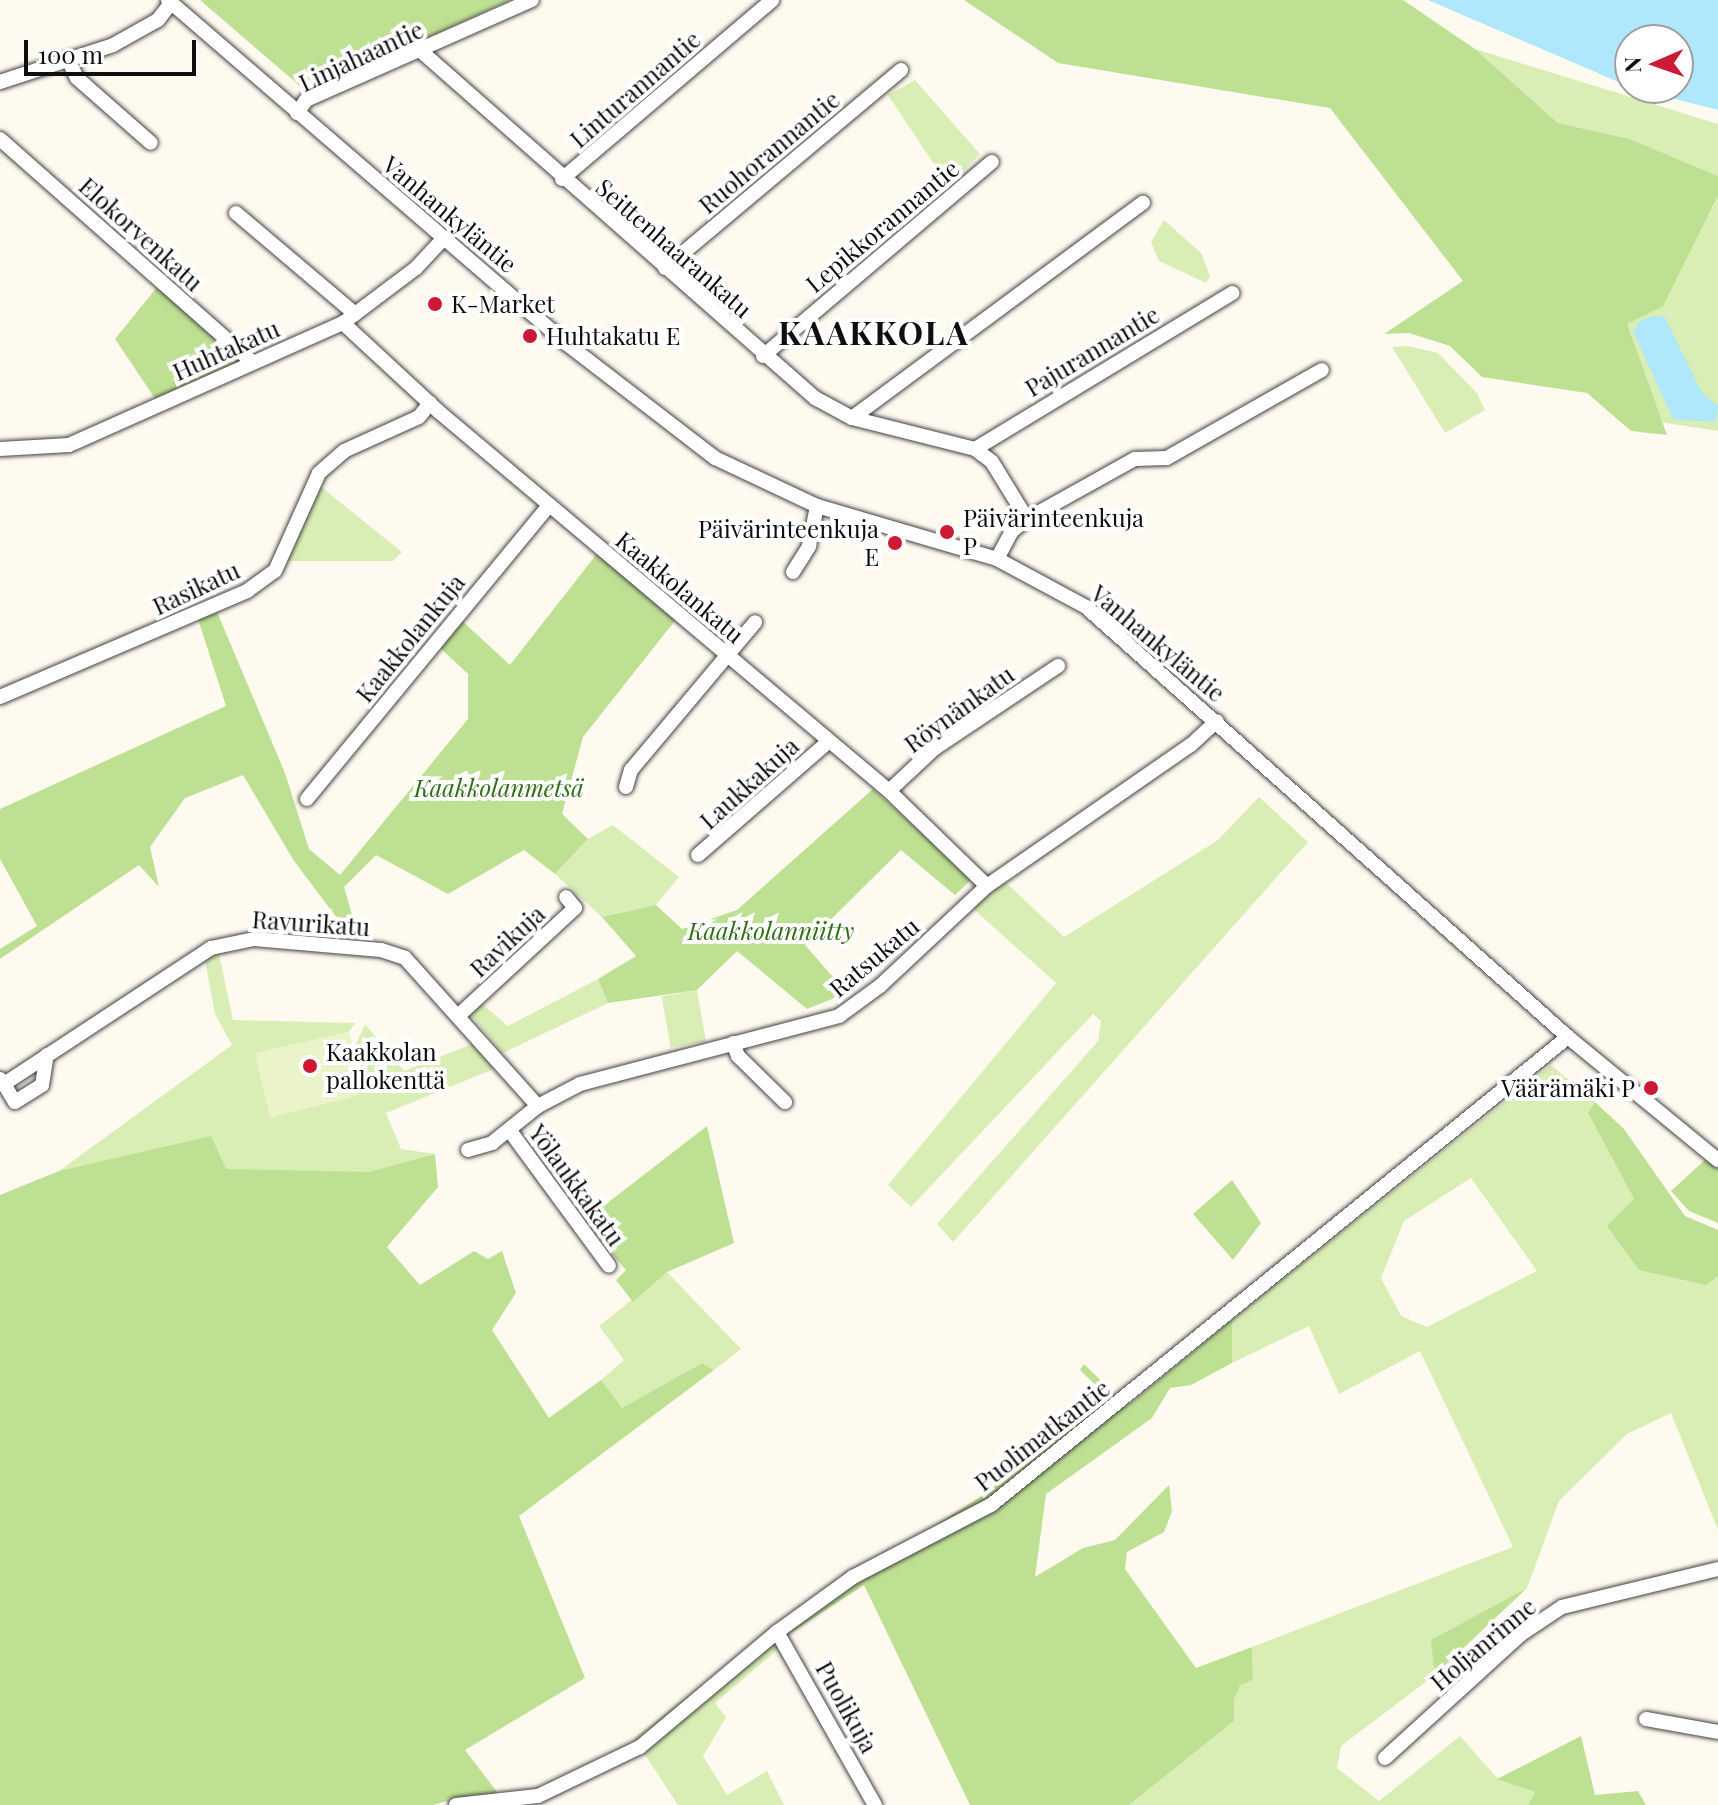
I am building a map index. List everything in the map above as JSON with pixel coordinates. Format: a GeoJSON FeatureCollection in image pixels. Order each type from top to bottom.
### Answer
{"type":"FeatureCollection","features":[{"type":"Feature","properties":{"kind":"street","name":"Linjahaantie"},"geometry":{"type":"LineString","coordinates":[[297,113],[306,100],[422,52],[532,0]]}},
{"type":"Feature","properties":{"kind":"street","name":"Linturannantie"},"geometry":{"type":"LineString","coordinates":[[562,179],[772,0]]}},
{"type":"Feature","properties":{"kind":"street"},"geometry":{"type":"LineString","coordinates":[[0,82],[142,30],[170,1]]}},
{"type":"Feature","properties":{"kind":"street","name":"Vanhankyläntie"},"geometry":{"type":"LineString","coordinates":[[170,1],[444,238],[679,433],[715,458],[817,506],[997,559],[1086,607],[1568,1037],[1718,1160]]}},
{"type":"Feature","properties":{"kind":"street","name":"Seittenhaarankatu"},"geometry":{"type":"LineString","coordinates":[[422,52],[763,356],[815,398],[852,418],[975,449]]}},
{"type":"Feature","properties":{"kind":"street"},"geometry":{"type":"LineString","coordinates":[[68,59],[77,78],[151,143]]}},
{"type":"Feature","properties":{"kind":"street","name":"Ruohorannantie"},"geometry":{"type":"LineString","coordinates":[[665,268],[901,70]]}},
{"type":"Feature","properties":{"kind":"street","name":"Elokorvenkatu"},"geometry":{"type":"LineString","coordinates":[[0,139],[252,362]]}},
{"type":"Feature","properties":{"kind":"street","name":"Lepikkorannantie"},"geometry":{"type":"LineString","coordinates":[[763,356],[992,162]]}},
{"type":"Feature","properties":{"kind":"street"},"geometry":{"type":"LineString","coordinates":[[852,418],[1143,203]]}},
{"type":"Feature","properties":{"kind":"street","name":"Kaakkolankatu"},"geometry":{"type":"LineString","coordinates":[[236,213],[349,318],[430,403],[827,743],[889,791],[987,886]]}},
{"type":"Feature","properties":{"kind":"street","name":"Huhtakatu"},"geometry":{"type":"LineString","coordinates":[[0,449],[69,445],[349,318],[416,268],[444,238]]}},
{"type":"Feature","properties":{"kind":"street","name":"Pajurannantie"},"geometry":{"type":"LineString","coordinates":[[975,449],[1233,293]]}},
{"type":"Feature","properties":{"kind":"street"},"geometry":{"type":"LineString","coordinates":[[997,559],[1012,531],[1027,519],[1135,459],[1167,458],[1322,370]]}},
{"type":"Feature","properties":{"kind":"street","name":"Rasikatu"},"geometry":{"type":"LineString","coordinates":[[0,697],[247,591],[275,571],[319,473],[344,451],[419,417],[430,403]]}},
{"type":"Feature","properties":{"kind":"street"},"geometry":{"type":"LineString","coordinates":[[975,449],[992,462],[1027,519]]}},
{"type":"Feature","properties":{"kind":"street","name":"Kaakkolankuja"},"geometry":{"type":"LineString","coordinates":[[307,799],[549,505]]}},
{"type":"Feature","properties":{"kind":"street"},"geometry":{"type":"LineString","coordinates":[[793,572],[809,546],[817,506]]}},
{"type":"Feature","properties":{"kind":"street"},"geometry":{"type":"LineString","coordinates":[[626,787],[631,770],[755,622]]}},
{"type":"Feature","properties":{"kind":"street","name":"Röynänkatu"},"geometry":{"type":"LineString","coordinates":[[889,791],[935,748],[1058,666]]}},
{"type":"Feature","properties":{"kind":"street","name":"Ratsukatu"},"geometry":{"type":"LineString","coordinates":[[468,1150],[510,1131],[538,1106],[604,1076],[839,1016],[880,986],[987,886],[1191,745],[1217,721]]}},
{"type":"Feature","properties":{"kind":"street","name":"Laukkakuja"},"geometry":{"type":"LineString","coordinates":[[698,855],[827,743]]}},
{"type":"Feature","properties":{"kind":"street","name":"Ravikuja"},"geometry":{"type":"LineString","coordinates":[[458,1016],[575,908],[566,897]]}},
{"type":"Feature","properties":{"kind":"street","name":"Ravurikatu"},"geometry":{"type":"LineString","coordinates":[[47,1055],[42,1085],[15,1102],[2,1082],[211,948],[239,940],[395,953],[415,967],[538,1106]]}},
{"type":"Feature","properties":{"kind":"street","name":"Puolimatkantie"},"geometry":{"type":"LineString","coordinates":[[456,1805],[538,1796],[640,1747],[777,1632],[853,1577],[991,1505],[1568,1037]]}},
{"type":"Feature","properties":{"kind":"street"},"geometry":{"type":"LineString","coordinates":[[733,1043],[738,1056],[785,1102]]}},
{"type":"Feature","properties":{"kind":"street","name":"Yölaukkakatu"},"geometry":{"type":"LineString","coordinates":[[510,1131],[609,1266]]}},
{"type":"Feature","properties":{"kind":"street","name":"Holjanrinne"},"geometry":{"type":"LineString","coordinates":[[1385,1758],[1520,1635],[1562,1607],[1718,1569]]}},
{"type":"Feature","properties":{"kind":"street","name":"Puolikuja"},"geometry":{"type":"LineString","coordinates":[[777,1632],[875,1805]]}},
{"type":"Feature","properties":{"kind":"street"},"geometry":{"type":"LineString","coordinates":[[1646,1719],[1718,1732]]}},
{"type":"Feature","properties":{"kind":"green space"},"geometry":{"type":"Polygon","coordinates":[[[200,0],[510,0],[321,86],[301,87],[200,0]]]}},
{"type":"Feature","properties":{"kind":"green space"},"geometry":{"type":"Polygon","coordinates":[[[964,0],[1403,0],[1475,49],[1558,123],[1630,139],[1718,176],[1718,196],[1663,306],[1627,324],[1667,435],[1631,431],[1587,393],[1482,377],[1450,346],[1409,333],[1384,334],[1463,281],[1330,108],[1058,63],[964,0]]]}},
{"type":"Feature","properties":{"kind":"green space"},"geometry":{"type":"Polygon","coordinates":[[[1475,49],[1614,92],[1614,104],[1653,104],[1718,124],[1718,176],[1630,139],[1558,123],[1475,49]]]}},
{"type":"Feature","properties":{"kind":"green space"},"geometry":{"type":"Polygon","coordinates":[[[915,80],[980,154],[958,176],[962,183],[952,191],[888,95],[915,80]]]}},
{"type":"Feature","properties":{"kind":"green space"},"geometry":{"type":"Polygon","coordinates":[[[1718,197],[1718,431],[1653,421],[1609,328],[1670,290],[1718,197]]]}},
{"type":"Feature","properties":{"kind":"green space"},"geometry":{"type":"Polygon","coordinates":[[[1164,220],[1201,253],[1210,276],[1206,283],[1159,261],[1151,242],[1164,220]]]}},
{"type":"Feature","properties":{"kind":"green space"},"geometry":{"type":"Polygon","coordinates":[[[158,286],[240,361],[156,400],[115,339],[158,286]]]}},
{"type":"Feature","properties":{"kind":"green space"},"geometry":{"type":"Polygon","coordinates":[[[1408,346],[1438,353],[1477,393],[1485,410],[1445,433],[1392,347],[1408,346]]]}},
{"type":"Feature","properties":{"kind":"green space"},"geometry":{"type":"Polygon","coordinates":[[[320,486],[402,552],[393,561],[287,561],[320,486]]]}},
{"type":"Feature","properties":{"kind":"green space","name":"Kaakkolanmetsä"},"geometry":{"type":"Polygon","coordinates":[[[599,551],[677,618],[583,737],[562,814],[588,839],[555,874],[524,850],[448,894],[376,855],[344,887],[357,932],[346,930],[294,861],[243,775],[185,798],[150,847],[159,887],[139,865],[0,959],[0,949],[37,926],[0,859],[0,809],[226,706],[198,619],[217,612],[285,773],[309,849],[340,875],[468,719],[468,674],[437,645],[460,619],[510,665],[599,551]]]}},
{"type":"Feature","properties":{"kind":"green space","name":"Kaakkolanniitty"},"geometry":{"type":"Polygon","coordinates":[[[873,789],[972,879],[955,895],[901,850],[805,945],[847,993],[807,1009],[737,951],[697,990],[608,1003],[598,979],[636,956],[602,917],[656,905],[682,929],[737,910],[873,789]]]}},
{"type":"Feature","properties":{"kind":"green space"},"geometry":{"type":"Polygon","coordinates":[[[1259,797],[1308,842],[953,1242],[937,1224],[1098,1041],[1101,1021],[1093,1014],[911,1207],[888,1185],[1056,983],[969,905],[1002,879],[1064,937],[1218,840],[1259,797]]]}},
{"type":"Feature","properties":{"kind":"green space"},"geometry":{"type":"Polygon","coordinates":[[[613,825],[679,877],[656,905],[602,917],[555,874],[588,839],[613,825]]]}},
{"type":"Feature","properties":{"kind":"green space"},"geometry":{"type":"Polygon","coordinates":[[[219,954],[233,1020],[355,1023],[349,1032],[256,1053],[365,1079],[356,1044],[365,1024],[404,1071],[472,1044],[494,1069],[386,1113],[401,1149],[435,1154],[368,1172],[59,1171],[232,1045],[215,1014],[205,960],[219,954]]]}},
{"type":"Feature","properties":{"kind":"green space"},"geometry":{"type":"Polygon","coordinates":[[[598,979],[608,1003],[503,1053],[470,1014],[481,1003],[508,1026],[598,979]]]}},
{"type":"Feature","properties":{"kind":"green space"},"geometry":{"type":"Polygon","coordinates":[[[697,990],[706,1041],[671,1047],[662,996],[697,990]]]}},
{"type":"Feature","properties":{"kind":"green space","name":"Kaakkolan pallokenttä"},"geometry":{"type":"Polygon","coordinates":[[[349,1032],[365,1079],[356,1096],[270,1118],[255,1053],[349,1032]]]}},
{"type":"Feature","properties":{"kind":"green space"},"geometry":{"type":"Polygon","coordinates":[[[1551,1065],[1595,1102],[1588,1113],[1634,1199],[1706,1285],[1718,1276],[1718,1530],[1671,1413],[1627,1434],[1559,1501],[1527,1588],[1432,1640],[1435,1675],[1341,1746],[1337,1768],[1379,1801],[1460,1736],[1497,1778],[1535,1792],[1528,1805],[1129,1805],[1234,1721],[1234,1700],[1240,1684],[1253,1680],[1252,1647],[1513,1547],[1420,1351],[1339,1394],[1309,1326],[1232,1363],[1232,1320],[1551,1065]],[[1471,1178],[1404,1221],[1381,1278],[1401,1316],[1427,1327],[1537,1271],[1471,1178]]]}},
{"type":"Feature","properties":{"kind":"green space"},"geometry":{"type":"Polygon","coordinates":[[[1595,1102],[1624,1129],[1685,1216],[1718,1230],[1718,1276],[1706,1285],[1639,1270],[1607,1226],[1634,1199],[1588,1113],[1595,1102]]]}},
{"type":"Feature","properties":{"kind":"green space"},"geometry":{"type":"Polygon","coordinates":[[[707,1126],[734,1243],[667,1272],[633,1302],[616,1280],[626,1270],[584,1221],[707,1126]]]}},
{"type":"Feature","properties":{"kind":"green space"},"geometry":{"type":"Polygon","coordinates":[[[211,1136],[226,1169],[368,1172],[435,1154],[438,1187],[387,1247],[420,1285],[474,1251],[488,1259],[502,1251],[516,1293],[492,1330],[549,1418],[601,1380],[622,1408],[702,1363],[714,1370],[519,1516],[585,1678],[465,1750],[507,1805],[449,1805],[447,1801],[433,1805],[0,1805],[0,1195],[59,1171],[211,1136]]]}},
{"type":"Feature","properties":{"kind":"green space"},"geometry":{"type":"Polygon","coordinates":[[[1707,1158],[1718,1167],[1718,1223],[1689,1211],[1671,1191],[1707,1158]]]}},
{"type":"Feature","properties":{"kind":"green space"},"geometry":{"type":"Polygon","coordinates":[[[1232,1180],[1261,1223],[1233,1260],[1193,1214],[1232,1180]]]}},
{"type":"Feature","properties":{"kind":"green space"},"geometry":{"type":"Polygon","coordinates":[[[667,1272],[741,1349],[714,1370],[702,1363],[621,1409],[601,1380],[624,1360],[599,1326],[667,1272]]]}},
{"type":"Feature","properties":{"kind":"green space"},"geometry":{"type":"Polygon","coordinates":[[[1232,1320],[1232,1363],[1191,1385],[1170,1388],[1152,1418],[1046,1494],[1035,1577],[1083,1548],[1115,1540],[1169,1485],[1172,1511],[1164,1532],[1127,1552],[1125,1569],[1196,1668],[1252,1647],[1253,1680],[1240,1685],[1234,1700],[1234,1721],[1129,1805],[970,1805],[864,1585],[791,1633],[785,1620],[980,1497],[1110,1399],[1080,1370],[1084,1364],[1127,1406],[1232,1320]]]}},
{"type":"Feature","properties":{"kind":"green space"},"geometry":{"type":"Polygon","coordinates":[[[1527,1588],[1435,1675],[1431,1640],[1527,1588]]]}},
{"type":"Feature","properties":{"kind":"green space"},"geometry":{"type":"Polygon","coordinates":[[[785,1620],[791,1633],[783,1645],[715,1703],[726,1717],[703,1756],[727,1795],[767,1771],[784,1805],[678,1805],[634,1738],[785,1620]]]}},
{"type":"Feature","properties":{"kind":"green space"},"geometry":{"type":"Polygon","coordinates":[[[1581,1736],[1595,1795],[1638,1791],[1646,1805],[1528,1805],[1535,1792],[1497,1779],[1581,1736]]]}},
{"type":"Feature","properties":{"kind":"water"},"geometry":{"type":"Polygon","coordinates":[[[1428,0],[1718,0],[1718,110],[1694,104],[1694,24],[1614,24],[1614,80],[1428,0]]]}},
{"type":"Feature","properties":{"kind":"water"},"geometry":{"type":"Polygon","coordinates":[[[1665,317],[1702,393],[1718,406],[1716,422],[1673,419],[1633,331],[1641,320],[1665,317]]]}},
{"type":"Feature","properties":{"kind":"place","name":"K-Market"},"geometry":{"type":"Point","coordinates":[435,304]}},
{"type":"Feature","properties":{"kind":"place","name":"Huhtakatu E"},"geometry":{"type":"Point","coordinates":[530,336]}},
{"type":"Feature","properties":{"kind":"place","name":"Päivärinteenkuja P"},"geometry":{"type":"Point","coordinates":[947,532]}},
{"type":"Feature","properties":{"kind":"place","name":"Päivärinteenkuja E"},"geometry":{"type":"Point","coordinates":[895,543]}},
{"type":"Feature","properties":{"kind":"place","name":"Kaakkolan pallokenttä"},"geometry":{"type":"Point","coordinates":[310,1066]}},
{"type":"Feature","properties":{"kind":"place","name":"Väärämäki P"},"geometry":{"type":"Point","coordinates":[1651,1088]}},
{"type":"Feature","properties":{"kind":"district","name":"KAAKKOLA"},"geometry":{"type":"Point","coordinates":[874,332]}}]}
